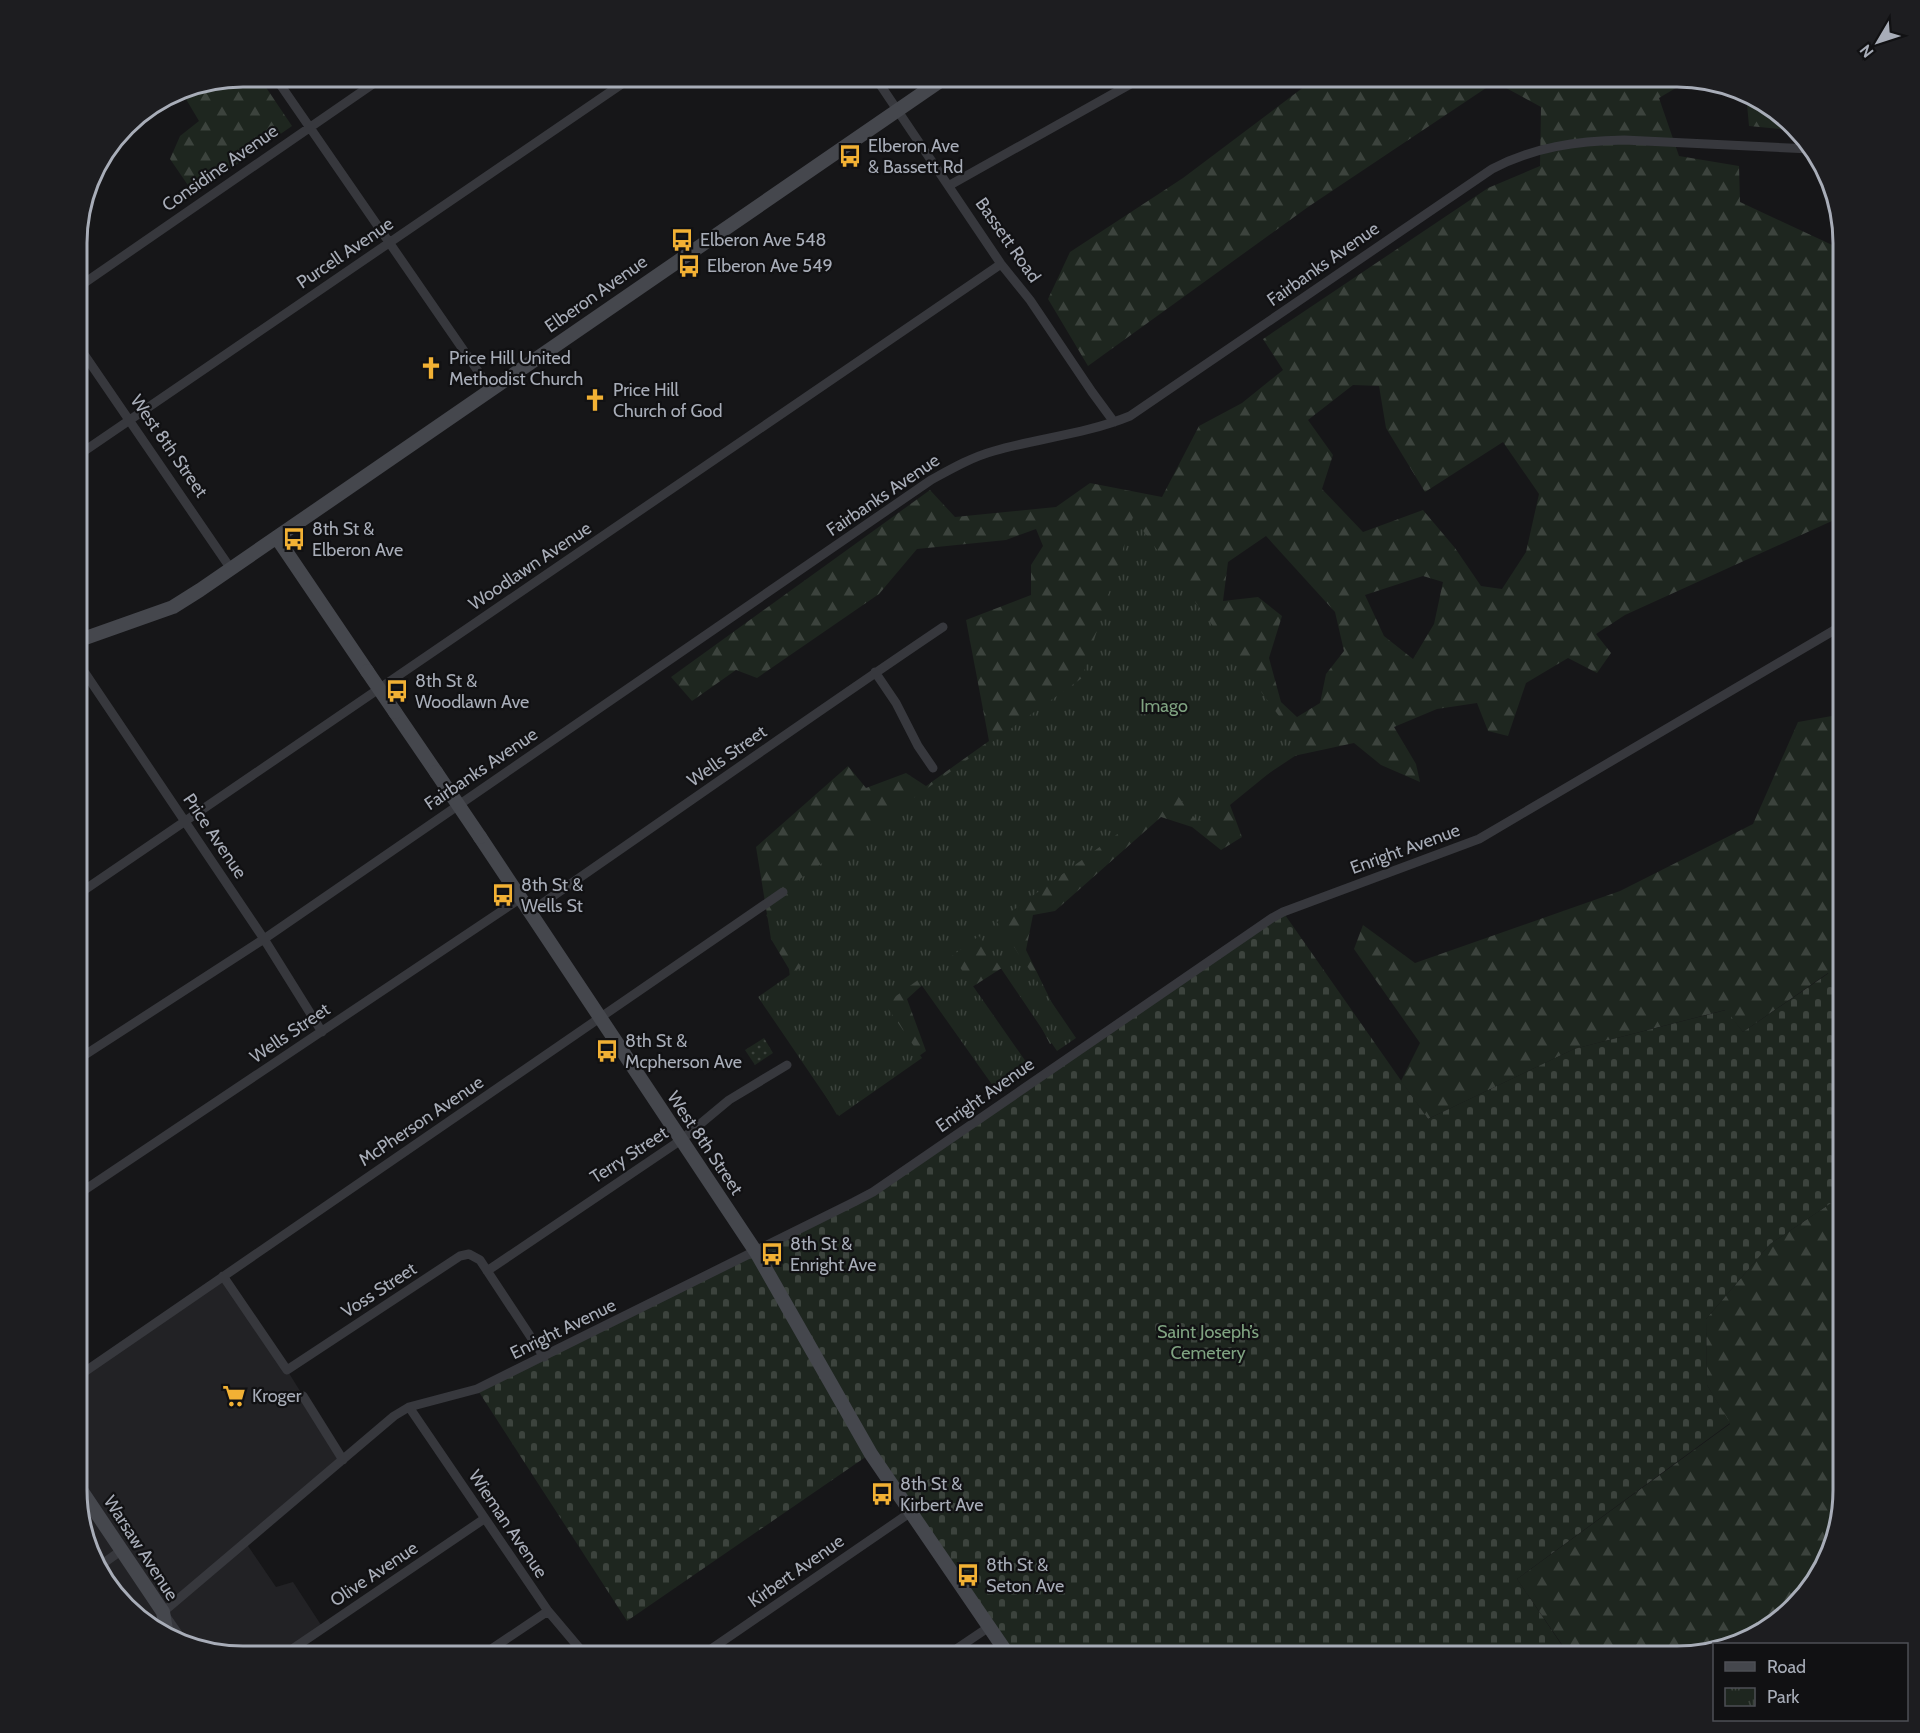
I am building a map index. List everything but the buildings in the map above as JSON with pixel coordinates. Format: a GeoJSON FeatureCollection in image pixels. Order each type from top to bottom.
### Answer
{"type":"FeatureCollection","features":[{"type":"Feature","properties":{"kind":"street"},"geometry":{"type":"LineString","coordinates":[[281,87],[490,390]]}},
{"type":"Feature","properties":{"kind":"street","name":"Considine Avenue"},"geometry":{"type":"LineString","coordinates":[[87,281],[367,87]]}},
{"type":"Feature","properties":{"kind":"street","name":"Purcell Avenue"},"geometry":{"type":"LineString","coordinates":[[87,449],[616,87]]}},
{"type":"Feature","properties":{"kind":"street","name":"Bassett Road"},"geometry":{"type":"LineString","coordinates":[[882,87],[1001,264],[1030,300],[1114,422]]}},
{"type":"Feature","properties":{"kind":"street","name":"Elberon Avenue"},"geometry":{"type":"LineString","coordinates":[[87,637],[173,607],[277,538],[930,87]]}},
{"type":"Feature","properties":{"kind":"street"},"geometry":{"type":"LineString","coordinates":[[950,185],[1124,87]]}},
{"type":"Feature","properties":{"kind":"street","name":"Fairbanks Avenue"},"geometry":{"type":"LineString","coordinates":[[87,1054],[264,939],[931,480],[955,466],[993,451],[1086,431],[1114,422],[1148,405],[1492,169],[1523,154],[1572,142],[1624,140],[1801,149]]}},
{"type":"Feature","properties":{"kind":"street","name":"Woodlawn Avenue"},"geometry":{"type":"LineString","coordinates":[[87,888],[1001,264]]}},
{"type":"Feature","properties":{"kind":"street","name":"West 8th Street"},"geometry":{"type":"LineString","coordinates":[[87,359],[231,568]]}},
{"type":"Feature","properties":{"kind":"street","name":"West 8th Street"},"geometry":{"type":"LineString","coordinates":[[277,538],[521,898],[756,1252],[871,1454],[1002,1646]]}},
{"type":"Feature","properties":{"kind":"street","name":"Wells Street"},"geometry":{"type":"LineString","coordinates":[[530,912],[943,627]]}},
{"type":"Feature","properties":{"kind":"street","name":"Enright Avenue"},"geometry":{"type":"LineString","coordinates":[[163,1612],[394,1416],[409,1407],[477,1389],[873,1192],[1272,918],[1479,839],[1833,631]]}},
{"type":"Feature","properties":{"kind":"street"},"geometry":{"type":"LineString","coordinates":[[875,672],[896,703],[918,746],[933,768]]}},
{"type":"Feature","properties":{"kind":"street","name":"Price Avenue"},"geometry":{"type":"LineString","coordinates":[[87,676],[264,939],[322,1032]]}},
{"type":"Feature","properties":{"kind":"street","name":"McPherson Avenue"},"geometry":{"type":"LineString","coordinates":[[87,1370],[783,892]]}},
{"type":"Feature","properties":{"kind":"street","name":"Wells Street"},"geometry":{"type":"LineString","coordinates":[[87,1188],[521,898]]}},
{"type":"Feature","properties":{"kind":"street","name":"Terry Street"},"geometry":{"type":"LineString","coordinates":[[487,1271],[681,1140],[729,1100],[787,1065]]}},
{"type":"Feature","properties":{"kind":"street","name":"Voss Street"},"geometry":{"type":"LineString","coordinates":[[223,1276],[287,1370],[460,1256],[469,1254],[474,1256],[480,1260],[487,1271]]}},
{"type":"Feature","properties":{"kind":"street"},"geometry":{"type":"LineString","coordinates":[[487,1271],[544,1357]]}},
{"type":"Feature","properties":{"kind":"street"},"geometry":{"type":"LineString","coordinates":[[303,1396],[343,1460]]}},
{"type":"Feature","properties":{"kind":"street","name":"Wieman Avenue"},"geometry":{"type":"LineString","coordinates":[[409,1407],[548,1611],[578,1646]]}},
{"type":"Feature","properties":{"kind":"street","name":"Warsaw Avenue"},"geometry":{"type":"LineString","coordinates":[[87,1499],[163,1612],[166,1626]]}},
{"type":"Feature","properties":{"kind":"street","name":"Kirbert Avenue"},"geometry":{"type":"LineString","coordinates":[[716,1646],[910,1512]]}},
{"type":"Feature","properties":{"kind":"street","name":"Olive Avenue"},"geometry":{"type":"LineString","coordinates":[[297,1646],[484,1519]]}},
{"type":"Feature","properties":{"kind":"street"},"geometry":{"type":"LineString","coordinates":[[105,1562],[122,1550]]}},
{"type":"Feature","properties":{"kind":"street"},"geometry":{"type":"LineString","coordinates":[[496,1646],[548,1611]]}},
{"type":"Feature","properties":{"kind":"street"},"geometry":{"type":"LineString","coordinates":[[163,1612],[176,1631]]}},
{"type":"Feature","properties":{"kind":"street"},"geometry":{"type":"LineString","coordinates":[[960,1646],[988,1627]]}},
{"type":"Feature","properties":{"kind":"shaded area"},"geometry":{"type":"Polygon","coordinates":[[[223,1276],[287,1370],[343,1460],[246,1543],[276,1587],[293,1582],[323,1628],[297,1646],[233,1646],[212,1643],[183,1634],[156,1620],[119,1585],[99,1550],[90,1521],[87,1500],[87,1370],[223,1276]]]}},
{"type":"Feature","properties":{"kind":"green space"},"geometry":{"type":"Polygon","coordinates":[[[233,87],[266,87],[292,126],[194,194],[170,159],[180,136],[199,121],[185,98],[212,90],[233,87]]]}},
{"type":"Feature","properties":{"kind":"green space"},"geometry":{"type":"Polygon","coordinates":[[[1304,87],[1488,87],[1308,207],[1088,366],[1048,299],[1070,252],[1183,178],[1304,87]]]}},
{"type":"Feature","properties":{"kind":"green space"},"geometry":{"type":"Polygon","coordinates":[[[1504,87],[1678,87],[1659,98],[1679,156],[1739,166],[1740,202],[1833,245],[1833,521],[1625,615],[1596,634],[1611,653],[1597,673],[1568,658],[1526,683],[1508,736],[1488,731],[1477,703],[1437,709],[1394,727],[1416,764],[1420,782],[1381,765],[1354,743],[1289,757],[1230,805],[1242,837],[1221,850],[1192,827],[1161,817],[1055,911],[1033,915],[1026,950],[1067,1034],[1050,1044],[1008,964],[969,989],[938,971],[907,999],[926,1051],[837,1115],[798,1049],[789,969],[771,939],[756,847],[848,766],[866,788],[906,773],[926,786],[989,741],[966,620],[1031,595],[1031,565],[1043,546],[1036,529],[1006,540],[917,549],[879,594],[757,678],[736,670],[692,701],[671,677],[930,490],[955,517],[1056,507],[1090,483],[1162,497],[1199,426],[1242,403],[1283,370],[1263,339],[1488,188],[1540,166],[1541,107],[1504,87]],[[1353,385],[1308,420],[1333,455],[1322,489],[1363,532],[1423,510],[1455,548],[1481,586],[1502,589],[1526,552],[1539,494],[1503,442],[1425,492],[1386,428],[1379,386],[1353,385]],[[1266,536],[1228,562],[1223,601],[1258,597],[1282,616],[1269,658],[1281,702],[1297,717],[1320,703],[1326,674],[1344,651],[1335,612],[1266,536]],[[1423,576],[1365,595],[1384,636],[1413,659],[1434,624],[1443,582],[1423,576]]]}},
{"type":"Feature","properties":{"kind":"green space"},"geometry":{"type":"Polygon","coordinates":[[[1747,104],[1764,113],[1783,129],[1749,126],[1747,104]]]}},
{"type":"Feature","properties":{"kind":"green space","name":"Imago"},"geometry":{"type":"Polygon","coordinates":[[[1133,517],[1304,750],[1197,821],[1175,792],[997,922],[1076,1038],[1057,1051],[979,936],[952,956],[1031,1069],[998,1093],[918,980],[885,1004],[922,1058],[839,1116],[758,997],[801,967],[766,915],[796,894],[790,886],[1082,678],[1133,517]]]}},
{"type":"Feature","properties":{"kind":"green space"},"geometry":{"type":"Polygon","coordinates":[[[1833,716],[1833,980],[1828,973],[1743,1032],[1725,1010],[1574,1049],[1428,1119],[1401,1081],[1420,1043],[1354,949],[1363,925],[1415,963],[1620,891],[1753,824],[1798,722],[1833,716]]]}},
{"type":"Feature","properties":{"kind":"green space","name":"Saint Joseph’s Cemetery"},"geometry":{"type":"Polygon","coordinates":[[[1283,912],[1428,1119],[1574,1049],[1726,1010],[1743,1032],[1829,973],[1833,979],[1833,1202],[1770,1244],[1706,1319],[1707,1385],[1730,1423],[1517,1579],[1562,1646],[1002,1646],[870,1454],[627,1621],[477,1389],[854,1202],[1283,912]]]}},
{"type":"Feature","properties":{"kind":"green space"},"geometry":{"type":"Polygon","coordinates":[[[764,1038],[773,1053],[755,1065],[745,1050],[764,1038]]]}},
{"type":"Feature","properties":{"kind":"green space"},"geometry":{"type":"Polygon","coordinates":[[[1833,1202],[1833,1500],[1828,1530],[1817,1559],[1807,1577],[1780,1607],[1764,1620],[1746,1630],[1717,1641],[1687,1646],[1563,1646],[1517,1579],[1730,1424],[1707,1385],[1706,1319],[1770,1244],[1833,1202]]]}},
{"type":"Feature","properties":{"kind":"place","name":"Elberon Ave & Bassett Rd"},"geometry":{"type":"Point","coordinates":[850,156]}},
{"type":"Feature","properties":{"kind":"place","name":"Elberon Ave 548"},"geometry":{"type":"Point","coordinates":[682,240]}},
{"type":"Feature","properties":{"kind":"place","name":"Elberon Ave 549"},"geometry":{"type":"Point","coordinates":[689,266]}},
{"type":"Feature","properties":{"kind":"place","name":"Price Hill United Methodist Church"},"geometry":{"type":"Point","coordinates":[431,368]}},
{"type":"Feature","properties":{"kind":"place","name":"Price Hill Church of God"},"geometry":{"type":"Point","coordinates":[595,400]}},
{"type":"Feature","properties":{"kind":"place","name":"8th St & Elberon Ave"},"geometry":{"type":"Point","coordinates":[294,539]}},
{"type":"Feature","properties":{"kind":"place","name":"8th St & Woodlawn Ave"},"geometry":{"type":"Point","coordinates":[397,691]}},
{"type":"Feature","properties":{"kind":"place","name":"8th St & Wells St"},"geometry":{"type":"Point","coordinates":[503,895]}},
{"type":"Feature","properties":{"kind":"place","name":"8th St & Mcpherson Ave"},"geometry":{"type":"Point","coordinates":[607,1051]}},
{"type":"Feature","properties":{"kind":"place","name":"8th St & Enright Ave"},"geometry":{"type":"Point","coordinates":[772,1254]}},
{"type":"Feature","properties":{"kind":"place","name":"Kroger"},"geometry":{"type":"Point","coordinates":[234,1396]}},
{"type":"Feature","properties":{"kind":"place","name":"8th St & Kirbert Ave"},"geometry":{"type":"Point","coordinates":[882,1494]}},
{"type":"Feature","properties":{"kind":"place","name":"8th St & Seton Ave"},"geometry":{"type":"Point","coordinates":[968,1575]}}]}
